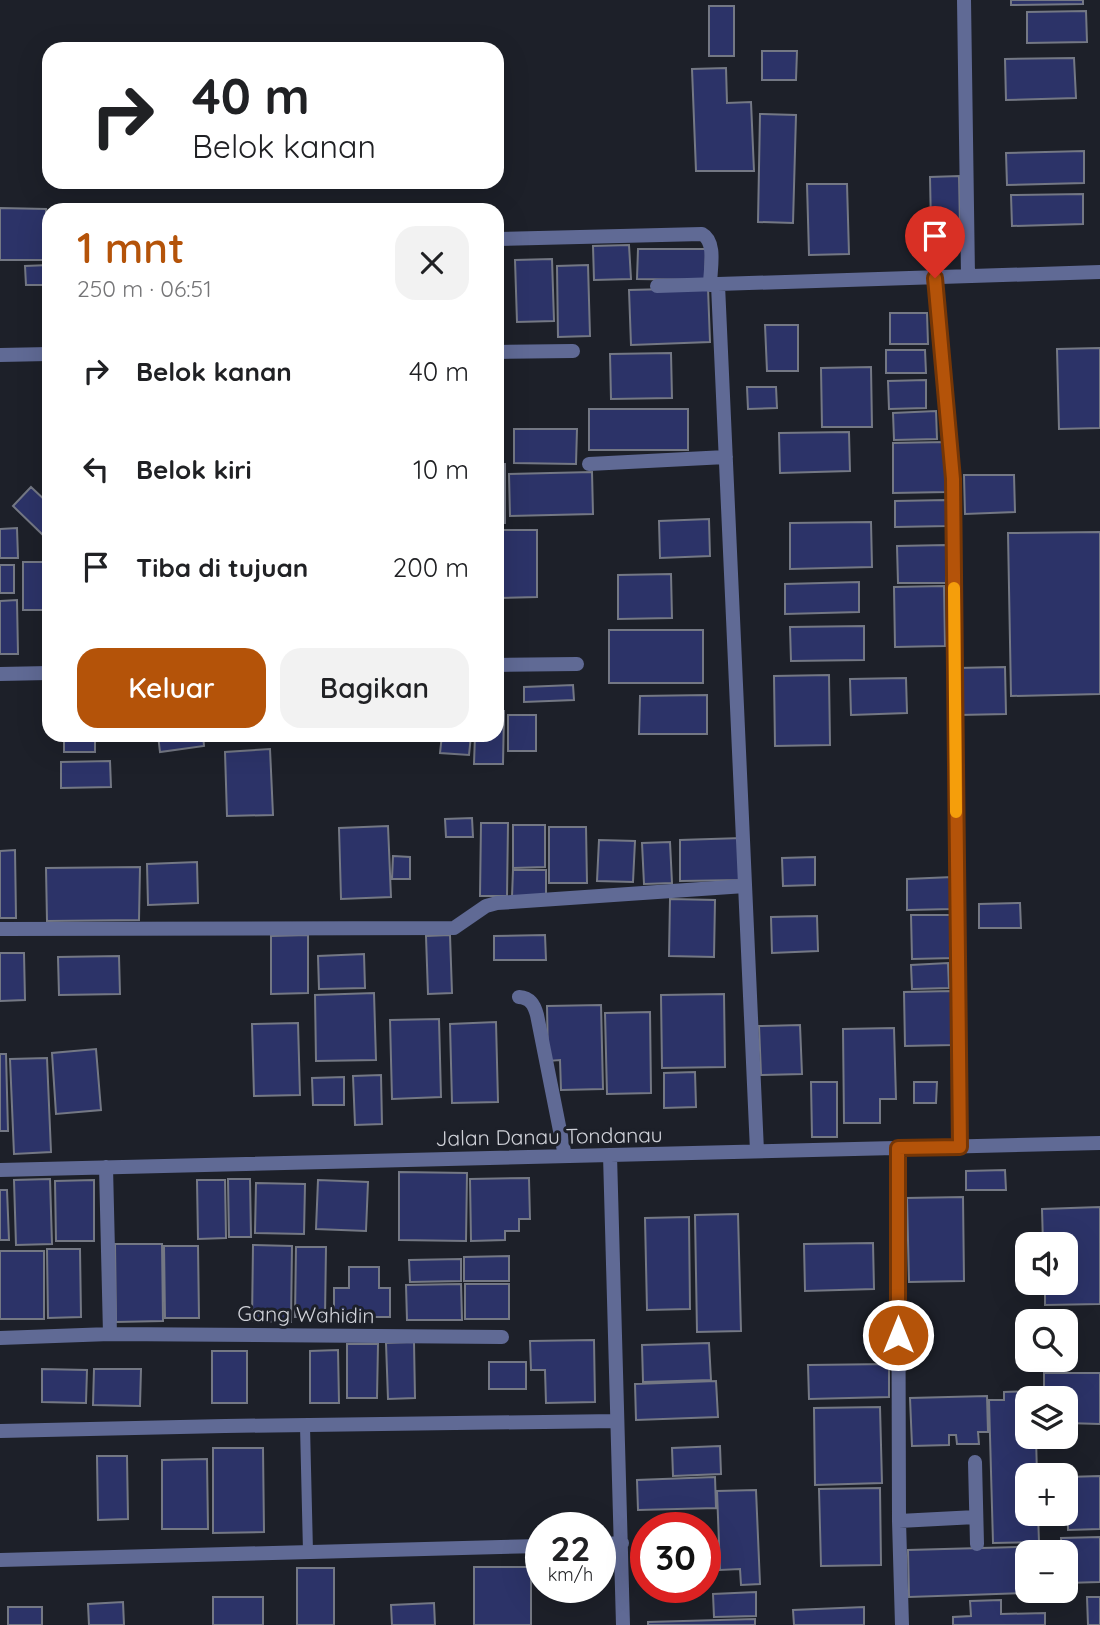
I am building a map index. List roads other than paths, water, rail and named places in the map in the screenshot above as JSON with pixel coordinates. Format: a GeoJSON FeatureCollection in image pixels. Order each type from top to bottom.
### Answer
{"type":"FeatureCollection","features":[{"type":"Feature","properties":{"kind":"street"},"geometry":{"type":"LineString","coordinates":[[964,0],[968,276]]}},
{"type":"Feature","properties":{"kind":"street"},"geometry":{"type":"LineString","coordinates":[[504,239],[702,234],[711,244],[726,457],[757,1152]]}},
{"type":"Feature","properties":{"kind":"street"},"geometry":{"type":"LineString","coordinates":[[657,286],[1100,272]]}},
{"type":"Feature","properties":{"kind":"street"},"geometry":{"type":"LineString","coordinates":[[935,278],[953,479],[960,1147]]}},
{"type":"Feature","properties":{"kind":"street"},"geometry":{"type":"LineString","coordinates":[[504,352],[573,351]]}},
{"type":"Feature","properties":{"kind":"street"},"geometry":{"type":"LineString","coordinates":[[0,355],[42,354]]}},
{"type":"Feature","properties":{"kind":"street"},"geometry":{"type":"LineString","coordinates":[[589,464],[726,457]]}},
{"type":"Feature","properties":{"kind":"street"},"geometry":{"type":"LineString","coordinates":[[504,665],[577,664]]}},
{"type":"Feature","properties":{"kind":"street"},"geometry":{"type":"LineString","coordinates":[[0,674],[42,673]]}},
{"type":"Feature","properties":{"kind":"street"},"geometry":{"type":"LineString","coordinates":[[0,929],[454,928],[486,906],[497,903],[745,886]]}},
{"type":"Feature","properties":{"kind":"street"},"geometry":{"type":"LineString","coordinates":[[519,997],[531,1001],[537,1014],[565,1156]]}},
{"type":"Feature","properties":{"kind":"street","name":"Jalan Danau Tondanau"},"geometry":{"type":"LineString","coordinates":[[0,1170],[1100,1143]]}},
{"type":"Feature","properties":{"kind":"street"},"geometry":{"type":"LineString","coordinates":[[898,1148],[899,1521],[902,1625]]}},
{"type":"Feature","properties":{"kind":"street"},"geometry":{"type":"LineString","coordinates":[[610,1155],[623,1625]]}},
{"type":"Feature","properties":{"kind":"street"},"geometry":{"type":"LineString","coordinates":[[106,1167],[110,1334]]}},
{"type":"Feature","properties":{"kind":"street","name":"Gang Wahidin"},"geometry":{"type":"LineString","coordinates":[[0,1338],[110,1334],[502,1337]]}},
{"type":"Feature","properties":{"kind":"street"},"geometry":{"type":"LineString","coordinates":[[0,1431],[617,1421]]}},
{"type":"Feature","properties":{"kind":"street"},"geometry":{"type":"LineString","coordinates":[[975,1462],[977,1544]]}},
{"type":"Feature","properties":{"kind":"street"},"geometry":{"type":"LineString","coordinates":[[899,1521],[976,1517]]}},
{"type":"Feature","properties":{"kind":"street"},"geometry":{"type":"LineString","coordinates":[[616,1543],[622,1543]]}},
{"type":"Feature","properties":{"kind":"street"},"geometry":{"type":"LineString","coordinates":[[0,1560],[525,1546]]}},
{"type":"Feature","properties":{"kind":"lane"},"geometry":{"type":"LineString","coordinates":[[305,1426],[308,1552]]}}]}
